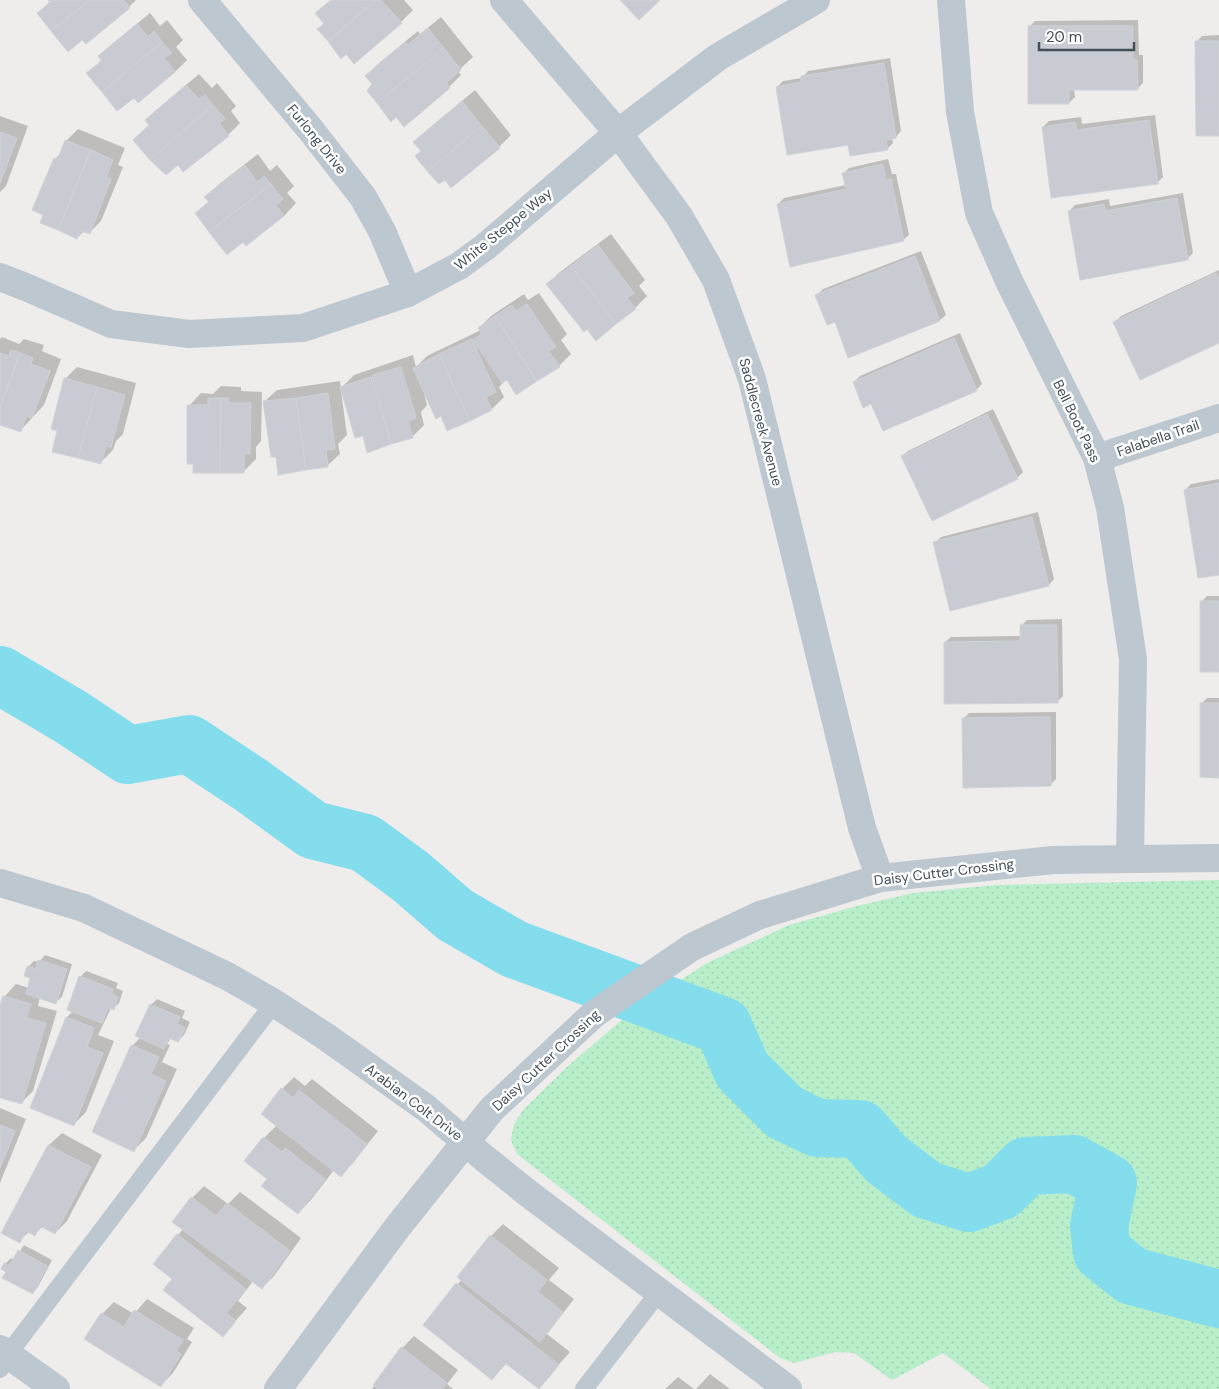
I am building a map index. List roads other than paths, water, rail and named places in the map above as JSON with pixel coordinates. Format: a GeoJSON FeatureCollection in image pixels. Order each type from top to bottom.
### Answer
{"type":"FeatureCollection","features":[{"type":"Feature","properties":{"kind":"street","name":"Furlong Drive"},"geometry":{"type":"LineString","coordinates":[[202,0],[310,129],[363,197],[382,231],[408,293]]}},
{"type":"Feature","properties":{"kind":"street","name":"Saddlecreek Avenue"},"geometry":{"type":"LineString","coordinates":[[504,0],[618,133],[679,216],[716,280],[752,379],[862,828],[880,878]]}},
{"type":"Feature","properties":{"kind":"street","name":"White Steppe Way"},"geometry":{"type":"LineString","coordinates":[[0,278],[111,324],[189,334],[303,328],[408,293],[459,266],[618,133],[718,57],[816,0]]}},
{"type":"Feature","properties":{"kind":"street","name":"Bell Boot Pass"},"geometry":{"type":"LineString","coordinates":[[951,0],[960,112],[979,213],[1010,283],[1097,458],[1110,508],[1133,659],[1130,858]]}},
{"type":"Feature","properties":{"kind":"street","name":"Falabella Trail"},"geometry":{"type":"LineString","coordinates":[[1097,458],[1219,418]]}},
{"type":"Feature","properties":{"kind":"street","name":"Daisy Cutter Crossing"},"geometry":{"type":"LineString","coordinates":[[278,1389],[396,1229],[465,1140],[492,1109],[594,1014],[692,947],[760,915],[880,878],[1053,860],[1219,858]]}},
{"type":"Feature","properties":{"kind":"street","name":"Arabian Colt Drive"},"geometry":{"type":"LineString","coordinates":[[0,883],[84,908],[227,976],[274,1003],[325,1036],[426,1108],[529,1194],[788,1389]]}},
{"type":"Feature","properties":{"kind":"street"},"geometry":{"type":"LineString","coordinates":[[3,1358],[56,1389]]}},
{"type":"Feature","properties":{"kind":"lane"},"geometry":{"type":"LineString","coordinates":[[3,1358],[274,1003]]}},
{"type":"Feature","properties":{"kind":"lane"},"geometry":{"type":"LineString","coordinates":[[584,1389],[659,1292]]}},
{"type":"Feature","properties":{"kind":"waterway"},"geometry":{"type":"LineString","coordinates":[[0,675],[71,717],[128,755],[189,744],[251,785],[313,830],[365,843],[410,876],[455,915],[514,949],[723,1026],[742,1070],[784,1112],[817,1128],[860,1129],[886,1159],[927,1190],[969,1203],[1001,1191],[1026,1166],[1074,1164],[1108,1183],[1099,1226],[1102,1252],[1132,1276],[1219,1299]]}}]}
